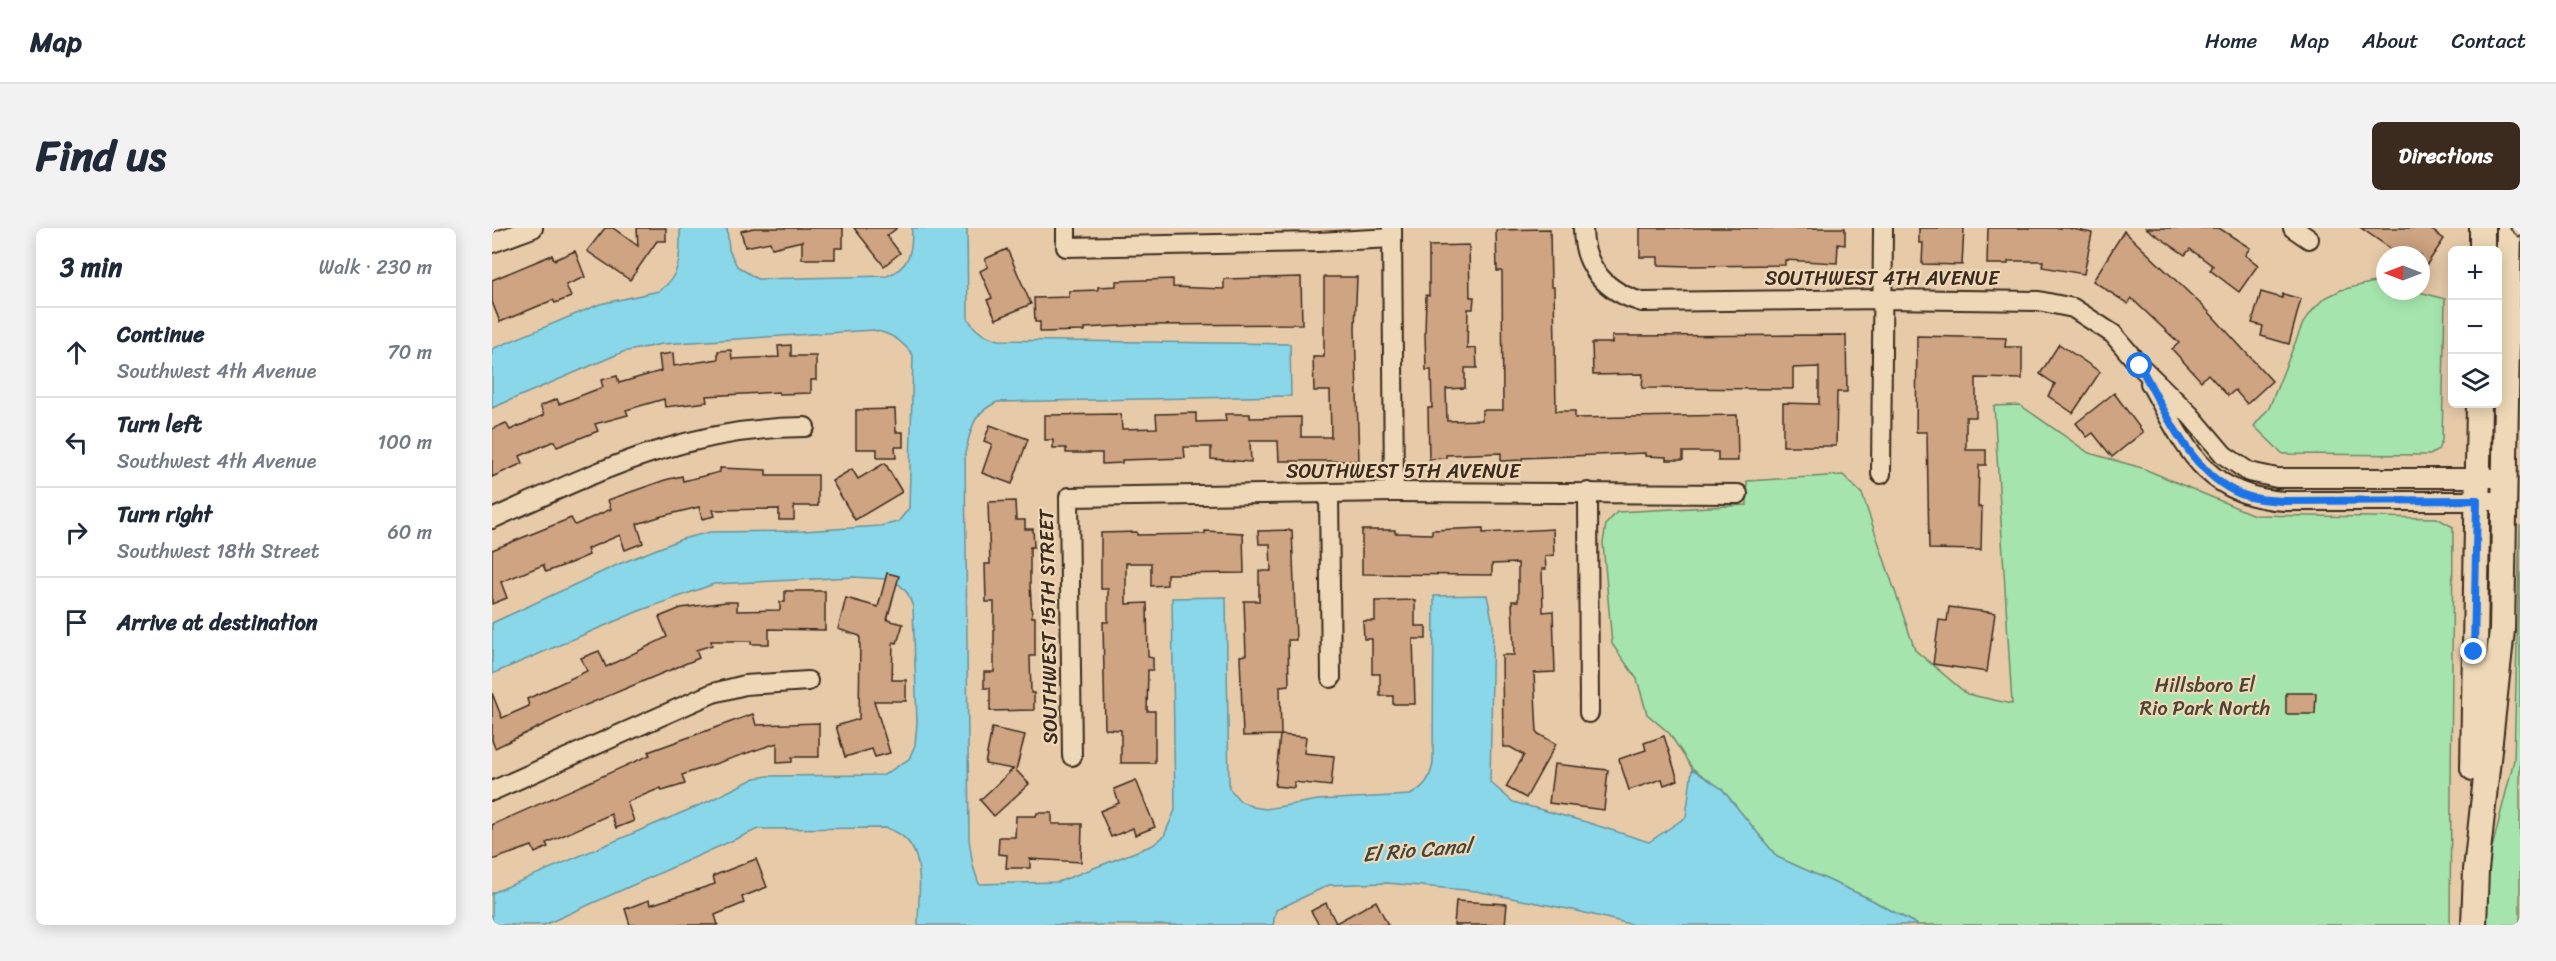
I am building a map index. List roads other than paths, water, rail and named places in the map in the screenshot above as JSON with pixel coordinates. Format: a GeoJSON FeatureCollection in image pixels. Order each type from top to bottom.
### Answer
{"type":"FeatureCollection","features":[{"type":"Feature","properties":{"kind":"main road"},"geometry":{"type":"LineString","coordinates":[[2482,228],[2482,246]]}},
{"type":"Feature","properties":{"kind":"main road"},"geometry":{"type":"LineString","coordinates":[[2474,925],[2476,870],[2502,639],[2509,228]]}},
{"type":"Feature","properties":{"kind":"main road"},"geometry":{"type":"LineString","coordinates":[[2476,870],[2472,806],[2479,408]]}},
{"type":"Feature","properties":{"kind":"street"},"geometry":{"type":"LineString","coordinates":[[492,243],[533,228]]}},
{"type":"Feature","properties":{"kind":"street"},"geometry":{"type":"LineString","coordinates":[[1066,228],[1066,247],[1317,242],[1392,233],[1394,492]]}},
{"type":"Feature","properties":{"kind":"street","name":"SOUTHWEST 4TH AVENUE"},"geometry":{"type":"LineString","coordinates":[[1583,228],[1586,252],[1592,267],[1606,284],[1627,297],[1642,302],[1882,299],[2039,301],[2073,308],[2113,334],[2140,366],[2190,415],[2224,455],[2249,472],[2277,478],[2478,489]]}},
{"type":"Feature","properties":{"kind":"street"},"geometry":{"type":"LineString","coordinates":[[1881,474],[1883,228]]}},
{"type":"Feature","properties":{"kind":"street"},"geometry":{"type":"LineString","coordinates":[[2293,228],[2309,239]]}},
{"type":"Feature","properties":{"kind":"street","name":"SOUTHWEST 4TH AVENUE"},"geometry":{"type":"LineString","coordinates":[[2140,366],[2176,430],[2207,471],[2217,481],[2236,492],[2258,499],[2504,489]]}},
{"type":"Feature","properties":{"kind":"street"},"geometry":{"type":"LineString","coordinates":[[2176,430],[2190,415]]}},
{"type":"Feature","properties":{"kind":"street"},"geometry":{"type":"LineString","coordinates":[[492,519],[613,465],[659,449],[707,436],[756,429],[805,427]]}},
{"type":"Feature","properties":{"kind":"street"},"geometry":{"type":"LineString","coordinates":[[2207,471],[2224,455]]}},
{"type":"Feature","properties":{"kind":"street","name":"SOUTHWEST 5TH AVENUE"},"geometry":{"type":"LineString","coordinates":[[1069,497],[1394,492],[1738,494]]}},
{"type":"Feature","properties":{"kind":"street"},"geometry":{"type":"LineString","coordinates":[[1588,492],[1589,712]]}},
{"type":"Feature","properties":{"kind":"street"},"geometry":{"type":"LineString","coordinates":[[1329,493],[1331,678]]}},
{"type":"Feature","properties":{"kind":"street","name":"SOUTHWEST 15TH STREET"},"geometry":{"type":"LineString","coordinates":[[1069,497],[1072,756]]}},
{"type":"Feature","properties":{"kind":"street"},"geometry":{"type":"LineString","coordinates":[[492,791],[713,693],[745,685],[808,681]]}},
{"type":"Feature","properties":{"kind":"water","name":"El Rio Canal"},"geometry":{"type":"Polygon","coordinates":[[[680,228],[727,228],[729,250],[737,266],[757,279],[887,276],[901,268],[908,258],[912,228],[967,228],[968,318],[977,330],[989,337],[999,340],[1290,344],[1291,396],[997,402],[982,411],[974,422],[965,453],[969,839],[973,866],[979,884],[1058,882],[1153,845],[1164,836],[1175,810],[1172,598],[1226,597],[1229,788],[1240,801],[1253,807],[1266,809],[1318,800],[1410,795],[1420,789],[1430,774],[1433,763],[1434,596],[1487,595],[1493,624],[1490,782],[1513,802],[1649,842],[1686,817],[1692,769],[1722,789],[1777,857],[1868,898],[1918,925],[1634,925],[1573,910],[1476,891],[1387,883],[1329,885],[1276,910],[1273,925],[918,925],[919,882],[915,855],[910,844],[900,834],[886,828],[758,829],[544,925],[492,925],[492,893],[707,802],[755,778],[884,775],[909,759],[915,745],[917,723],[913,607],[908,594],[900,585],[886,579],[853,577],[714,584],[639,611],[492,674],[492,623],[619,564],[682,539],[710,532],[803,531],[880,526],[898,522],[909,508],[913,355],[896,338],[886,333],[873,330],[662,344],[623,352],[492,408],[492,349],[600,304],[659,291],[667,285],[676,271],[680,228]]]}},
{"type":"Feature","properties":{"kind":"railway"},"geometry":{"type":"LineString","coordinates":[[2513,228],[2520,234]]}},
{"type":"Feature","properties":{"kind":"park label","name":"Hillsboro El Rio Park North"},"geometry":{"type":"Point","coordinates":[2205,696]}}]}
